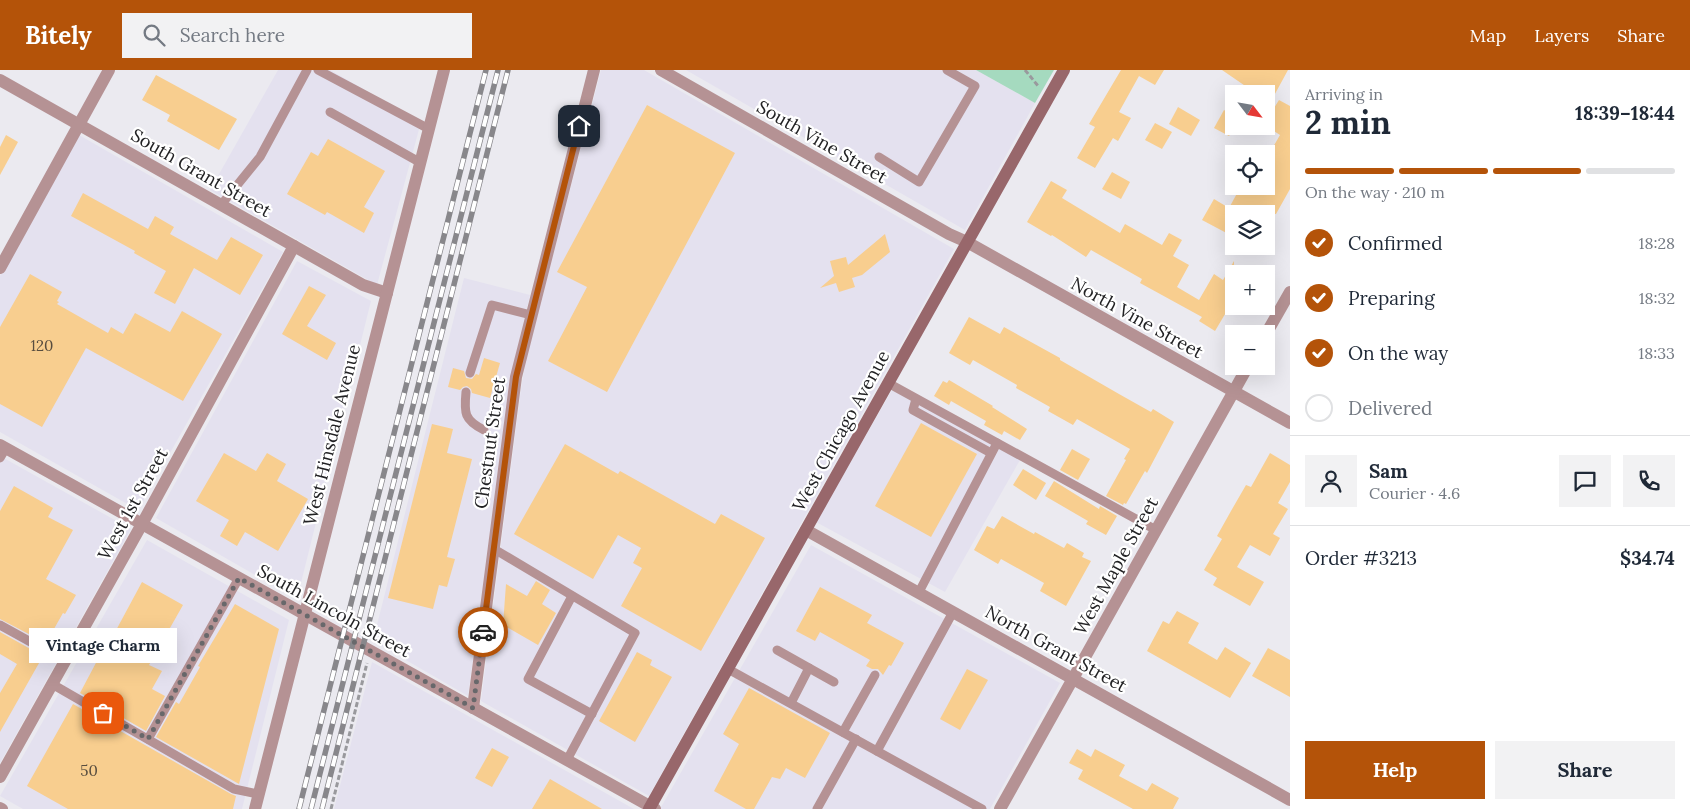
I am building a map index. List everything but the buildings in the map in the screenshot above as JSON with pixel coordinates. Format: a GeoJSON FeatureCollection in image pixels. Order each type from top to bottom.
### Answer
{"type":"FeatureCollection","features":[{"type":"Feature","properties":{"kind":"main road","name":"West Chicago Avenue"},"geometry":{"type":"LineString","coordinates":[[651,808],[1064,70]]}},
{"type":"Feature","properties":{"kind":"street"},"geometry":{"type":"LineString","coordinates":[[0,268],[109,70]]}},
{"type":"Feature","properties":{"kind":"street","name":"West Hinsdale Avenue"},"geometry":{"type":"LineString","coordinates":[[255,809],[444,70]]}},
{"type":"Feature","properties":{"kind":"street","name":"Chestnut Street"},"geometry":{"type":"LineString","coordinates":[[473,708],[516,377],[594,70]]}},
{"type":"Feature","properties":{"kind":"street","name":"South Vine Street"},"geometry":{"type":"LineString","coordinates":[[661,70],[948,234],[967,242]]}},
{"type":"Feature","properties":{"kind":"street","name":"South Grant Street"},"geometry":{"type":"LineString","coordinates":[[0,80],[363,285],[387,293]]}},
{"type":"Feature","properties":{"kind":"street","name":"North Vine Street"},"geometry":{"type":"LineString","coordinates":[[967,242],[1290,424]]}},
{"type":"Feature","properties":{"kind":"street","name":"West 1st Street"},"geometry":{"type":"LineString","coordinates":[[0,777],[142,524],[294,246]]}},
{"type":"Feature","properties":{"kind":"street"},"geometry":{"type":"LineString","coordinates":[[1271,325],[1290,292]]}},
{"type":"Feature","properties":{"kind":"street","name":"West Maple Street"},"geometry":{"type":"LineString","coordinates":[[1000,809],[1243,375]]}},
{"type":"Feature","properties":{"kind":"street","name":"South Lincoln Street"},"geometry":{"type":"LineString","coordinates":[[2,450],[142,524],[651,808]]}},
{"type":"Feature","properties":{"kind":"street","name":"North Grant Street"},"geometry":{"type":"LineString","coordinates":[[806,530],[1290,800]]}},
{"type":"Feature","properties":{"kind":"lane"},"geometry":{"type":"LineString","coordinates":[[221,205],[260,156],[307,70]]}},
{"type":"Feature","properties":{"kind":"lane"},"geometry":{"type":"LineString","coordinates":[[318,70],[429,129]]}},
{"type":"Feature","properties":{"kind":"lane"},"geometry":{"type":"LineString","coordinates":[[879,157],[919,182],[975,86],[948,70]]}},
{"type":"Feature","properties":{"kind":"lane"},"geometry":{"type":"LineString","coordinates":[[330,112],[421,163]]}},
{"type":"Feature","properties":{"kind":"lane"},"geometry":{"type":"LineString","coordinates":[[470,373],[492,305],[531,315]]}},
{"type":"Feature","properties":{"kind":"lane"},"geometry":{"type":"LineString","coordinates":[[888,384],[1156,530]]}},
{"type":"Feature","properties":{"kind":"lane"},"geometry":{"type":"LineString","coordinates":[[466,392],[465,408],[467,418],[473,425],[484,430]]}},
{"type":"Feature","properties":{"kind":"lane"},"geometry":{"type":"LineString","coordinates":[[916,399],[913,410],[992,453]]}},
{"type":"Feature","properties":{"kind":"lane"},"geometry":{"type":"LineString","coordinates":[[918,592],[997,443]]}},
{"type":"Feature","properties":{"kind":"lane"},"geometry":{"type":"LineString","coordinates":[[494,549],[635,633],[567,760]]}},
{"type":"Feature","properties":{"kind":"lane"},"geometry":{"type":"LineString","coordinates":[[148,739],[239,578]]}},
{"type":"Feature","properties":{"kind":"lane"},"geometry":{"type":"LineString","coordinates":[[572,596],[528,679],[592,714]]}},
{"type":"Feature","properties":{"kind":"lane"},"geometry":{"type":"LineString","coordinates":[[877,751],[953,612]]}},
{"type":"Feature","properties":{"kind":"lane"},"geometry":{"type":"LineString","coordinates":[[0,625],[65,661]]}},
{"type":"Feature","properties":{"kind":"lane"},"geometry":{"type":"LineString","coordinates":[[777,650],[834,682]]}},
{"type":"Feature","properties":{"kind":"lane"},"geometry":{"type":"LineString","coordinates":[[728,668],[982,809]]}},
{"type":"Feature","properties":{"kind":"lane"},"geometry":{"type":"LineString","coordinates":[[791,703],[809,668]]}},
{"type":"Feature","properties":{"kind":"lane"},"geometry":{"type":"LineString","coordinates":[[843,732],[875,675]]}},
{"type":"Feature","properties":{"kind":"lane"},"geometry":{"type":"LineString","coordinates":[[52,684],[234,789],[258,794]]}},
{"type":"Feature","properties":{"kind":"lane"},"geometry":{"type":"LineString","coordinates":[[817,809],[856,739]]}},
{"type":"Feature","properties":{"kind":"path"},"geometry":{"type":"LineString","coordinates":[[1026,70],[1048,99]]}},
{"type":"Feature","properties":{"kind":"path"},"geometry":{"type":"LineString","coordinates":[[331,809],[365,674]]}},
{"type":"Feature","properties":{"kind":"shaded area"},"geometry":{"type":"Polygon","coordinates":[[[278,70],[330,70],[421,122],[377,285],[210,190],[278,70]]]}},
{"type":"Feature","properties":{"kind":"shaded area"},"geometry":{"type":"Polygon","coordinates":[[[601,70],[644,70],[954,249],[649,796],[481,701],[526,360],[601,70]]]}},
{"type":"Feature","properties":{"kind":"shaded area"},"geometry":{"type":"Polygon","coordinates":[[[686,70],[976,70],[1035,103],[965,230],[686,70]]]}},
{"type":"Feature","properties":{"kind":"shaded area"},"geometry":{"type":"Polygon","coordinates":[[[79,135],[283,252],[138,510],[0,432],[0,276],[79,135]]]}},
{"type":"Feature","properties":{"kind":"shaded area"},"geometry":{"type":"Polygon","coordinates":[[[297,261],[371,301],[297,599],[156,518],[297,261]]]}},
{"type":"Feature","properties":{"kind":"shaded area"},"geometry":{"type":"Polygon","coordinates":[[[464,278],[530,295],[511,375],[468,696],[373,641],[464,278]]]}},
{"type":"Feature","properties":{"kind":"shaded area"},"geometry":{"type":"Polygon","coordinates":[[[892,390],[1020,460],[945,592],[816,522],[892,390]]]}},
{"type":"Feature","properties":{"kind":"shaded area"},"geometry":{"type":"Polygon","coordinates":[[[0,456],[131,529],[0,763],[0,456]]]}},
{"type":"Feature","properties":{"kind":"shaded area"},"geometry":{"type":"Polygon","coordinates":[[[147,540],[289,620],[242,809],[23,809],[0,796],[147,540]]]}},
{"type":"Feature","properties":{"kind":"shaded area"},"geometry":{"type":"Polygon","coordinates":[[[811,545],[1060,683],[990,809],[660,809],[811,545]]]}},
{"type":"Feature","properties":{"kind":"shaded area"},"geometry":{"type":"Polygon","coordinates":[[[372,662],[634,809],[334,809],[372,662]]]}},
{"type":"Feature","properties":{"kind":"green space"},"geometry":{"type":"Polygon","coordinates":[[[976,70],[1054,70],[1035,103],[976,70]]]}},
{"type":"Feature","properties":{"kind":"railway"},"geometry":{"type":"LineString","coordinates":[[299,809],[486,70]]}},
{"type":"Feature","properties":{"kind":"railway"},"geometry":{"type":"LineString","coordinates":[[311,809],[498,70]]}},
{"type":"Feature","properties":{"kind":"railway"},"geometry":{"type":"LineString","coordinates":[[322,809],[508,70]]}},
{"type":"Feature","properties":{"kind":"way so far"},"geometry":{"type":"LineString","coordinates":[[103,713],[148,739],[239,578],[473,708],[483,632]]}},
{"type":"Feature","properties":{"kind":"place","name":"Vintage Charm"},"geometry":{"type":"Point","coordinates":[103,713]}},
{"type":"Feature","properties":{"kind":"route"},"geometry":{"type":"LineString","coordinates":[[483,632],[516,377],[579,126]]}}]}
